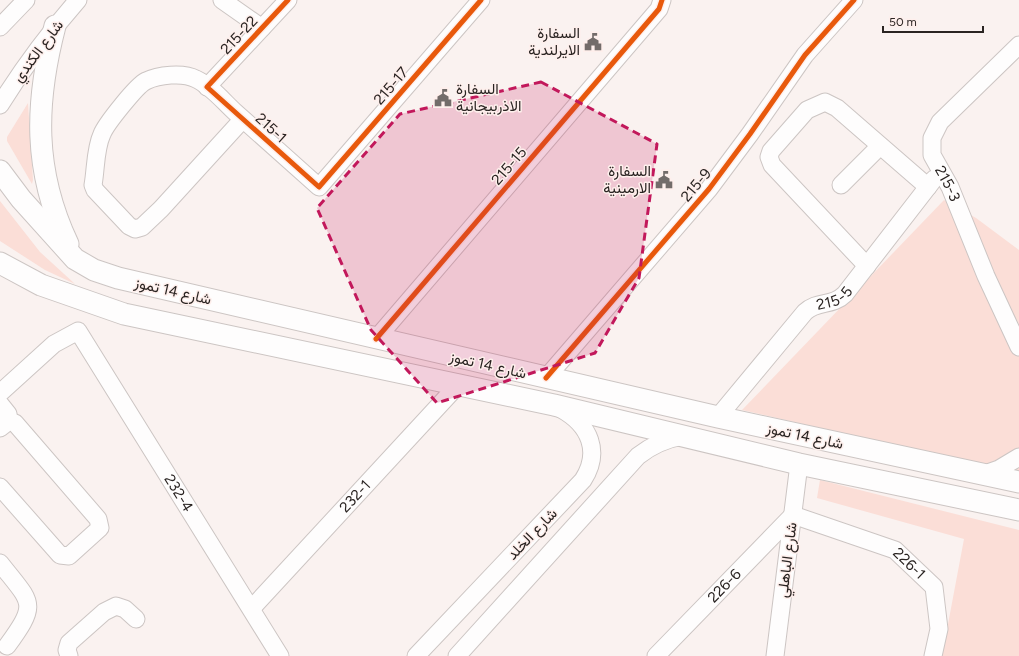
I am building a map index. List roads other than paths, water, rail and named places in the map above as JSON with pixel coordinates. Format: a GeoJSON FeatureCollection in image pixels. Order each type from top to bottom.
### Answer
{"type":"FeatureCollection","features":[{"type":"Feature","properties":{"kind":"main road"},"geometry":{"type":"LineString","coordinates":[[55,26],[42,85],[40,114],[41,144],[52,203],[62,231],[75,259]]}},
{"type":"Feature","properties":{"kind":"main road","name":"شارع 14 تموز"},"geometry":{"type":"LineString","coordinates":[[0,171],[21,199],[75,259],[94,270],[118,278],[546,378],[1019,482]]}},
{"type":"Feature","properties":{"kind":"main road","name":"شارع 14 تموز"},"geometry":{"type":"LineString","coordinates":[[0,263],[41,285],[124,314],[554,405],[799,464],[1019,510]]}},
{"type":"Feature","properties":{"kind":"main road"},"geometry":{"type":"LineString","coordinates":[[0,276],[41,285]]}},
{"type":"Feature","properties":{"kind":"street"},"geometry":{"type":"LineString","coordinates":[[0,27],[26,0]]}},
{"type":"Feature","properties":{"kind":"street","name":"شارع الكندي"},"geometry":{"type":"LineString","coordinates":[[0,105],[23,69],[55,26],[78,0]]}},
{"type":"Feature","properties":{"kind":"street"},"geometry":{"type":"LineString","coordinates":[[222,0],[262,28]]}},
{"type":"Feature","properties":{"kind":"street","name":"215-22"},"geometry":{"type":"LineString","coordinates":[[207,87],[288,0]]}},
{"type":"Feature","properties":{"kind":"street","name":"215-17"},"geometry":{"type":"LineString","coordinates":[[319,187],[481,0]]}},
{"type":"Feature","properties":{"kind":"street","name":"215-9"},"geometry":{"type":"LineString","coordinates":[[546,378],[709,189],[750,134],[805,55],[854,0]]}},
{"type":"Feature","properties":{"kind":"street","name":"215-15"},"geometry":{"type":"LineString","coordinates":[[376,339],[661,5]]}},
{"type":"Feature","properties":{"kind":"street","name":"215-3"},"geometry":{"type":"LineString","coordinates":[[1019,45],[940,122],[932,138],[932,155],[950,187],[986,276],[1019,347]]}},
{"type":"Feature","properties":{"kind":"street","name":"215-1"},"geometry":{"type":"LineString","coordinates":[[243,119],[161,209],[142,227],[135,229],[129,226],[95,190],[93,185],[102,132],[137,87],[146,80],[161,76],[188,76],[196,79],[207,87],[243,119],[319,187]]}},
{"type":"Feature","properties":{"kind":"street"},"geometry":{"type":"LineString","coordinates":[[867,266],[772,165],[769,157],[771,151],[807,110],[825,102],[836,108],[928,187]]}},
{"type":"Feature","properties":{"kind":"street"},"geometry":{"type":"LineString","coordinates":[[841,185],[880,146]]}},
{"type":"Feature","properties":{"kind":"street","name":"215-5"},"geometry":{"type":"LineString","coordinates":[[718,416],[805,312],[816,305],[829,304],[840,298],[867,266],[941,171]]}},
{"type":"Feature","properties":{"kind":"street","name":"232-4"},"geometry":{"type":"LineString","coordinates":[[0,393],[54,344],[78,331],[252,608],[280,656]]}},
{"type":"Feature","properties":{"kind":"street","name":"232-1"},"geometry":{"type":"LineString","coordinates":[[252,608],[458,385]]}},
{"type":"Feature","properties":{"kind":"street"},"geometry":{"type":"LineString","coordinates":[[0,404],[8,414],[4,425],[17,425],[98,519],[100,528],[69,556],[60,556],[0,487]]}},
{"type":"Feature","properties":{"kind":"street","name":"شارع الخلد"},"geometry":{"type":"LineString","coordinates":[[416,656],[583,480],[590,469],[592,450],[586,432],[576,418],[554,405]]}},
{"type":"Feature","properties":{"kind":"street","name":"شارع الخلد"},"geometry":{"type":"LineString","coordinates":[[457,656],[638,456],[646,449],[666,439],[684,436]]}},
{"type":"Feature","properties":{"kind":"street"},"geometry":{"type":"LineString","coordinates":[[982,475],[999,469],[1019,457]]}},
{"type":"Feature","properties":{"kind":"street","name":"شارع الباهلي"},"geometry":{"type":"LineString","coordinates":[[775,656],[799,464]]}},
{"type":"Feature","properties":{"kind":"street","name":"226-6"},"geometry":{"type":"LineString","coordinates":[[656,656],[793,515]]}},
{"type":"Feature","properties":{"kind":"street","name":"226-1"},"geometry":{"type":"LineString","coordinates":[[793,515],[895,550],[934,586],[939,629],[933,656]]}},
{"type":"Feature","properties":{"kind":"street"},"geometry":{"type":"LineString","coordinates":[[0,563],[26,596],[29,608],[26,620],[7,647]]}},
{"type":"Feature","properties":{"kind":"street"},"geometry":{"type":"LineString","coordinates":[[69,656],[67,650],[69,643],[104,612],[116,606],[125,609],[136,619]]}},
{"type":"Feature","properties":{"kind":"place","name":"السفارة الايرلندية"},"geometry":{"type":"Point","coordinates":[593,42]}},
{"type":"Feature","properties":{"kind":"place","name":"السفارة الاذربيجانية"},"geometry":{"type":"Point","coordinates":[443,98]}},
{"type":"Feature","properties":{"kind":"place","name":"السفارة الارمينية"},"geometry":{"type":"Point","coordinates":[664,180]}}]}
